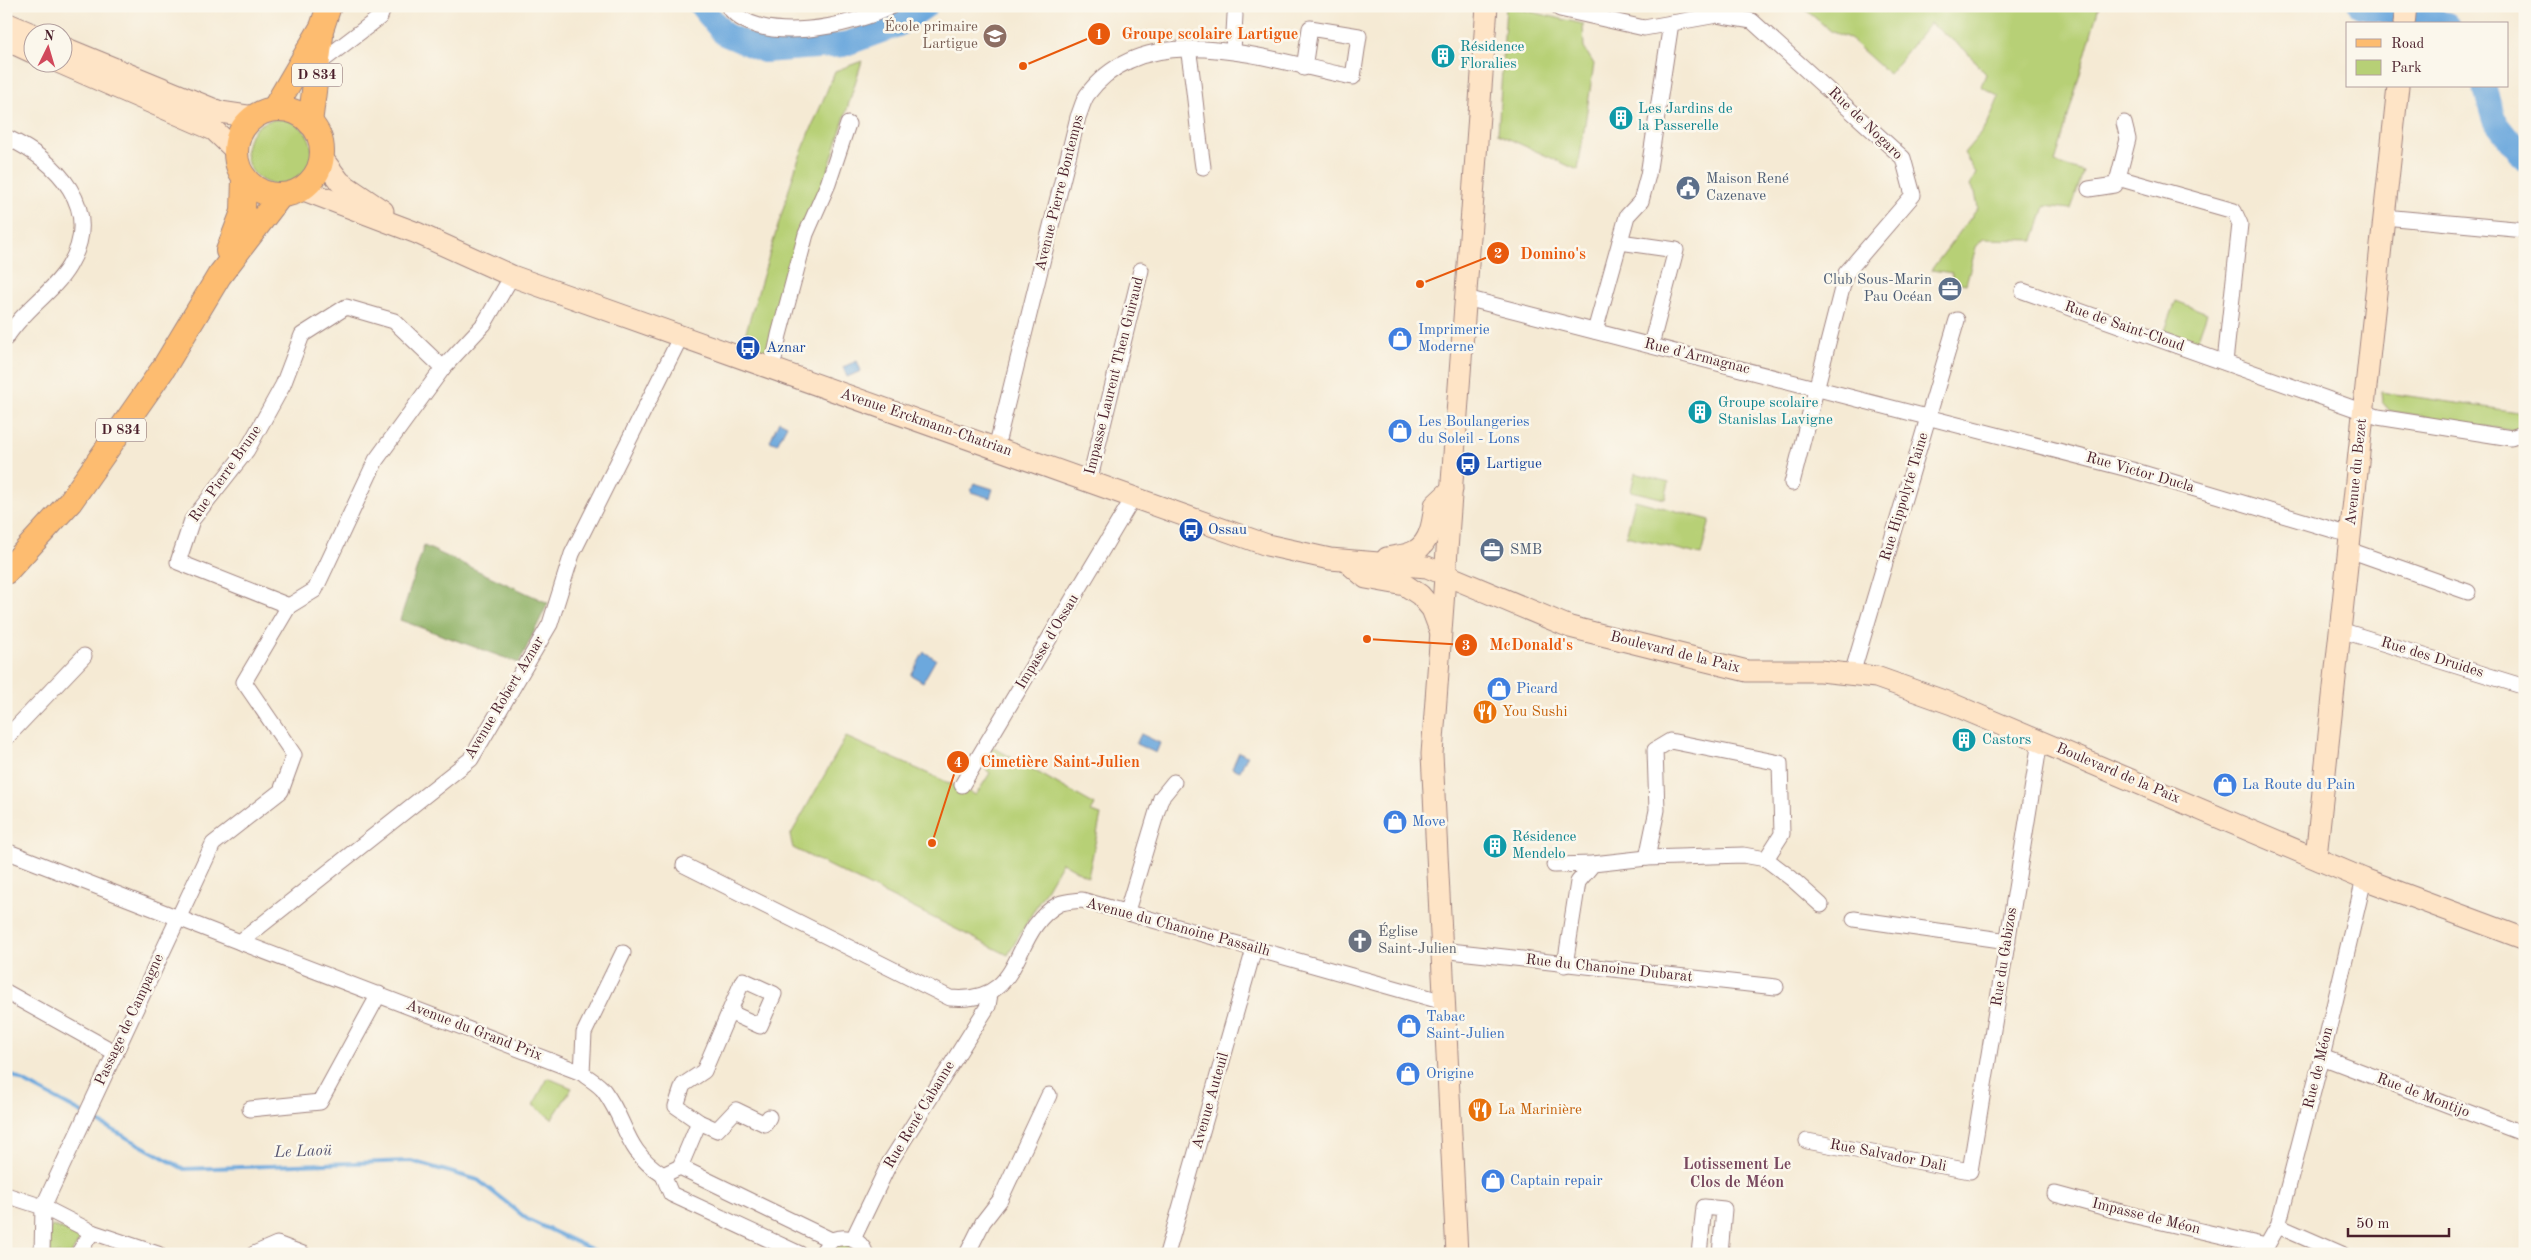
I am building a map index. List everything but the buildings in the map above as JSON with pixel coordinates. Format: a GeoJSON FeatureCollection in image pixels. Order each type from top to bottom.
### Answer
{"type":"FeatureCollection","features":[{"type":"Feature","properties":{"kind":"main road"},"geometry":{"type":"LineString","coordinates":[[1457,1254],[1432,754],[1487,6]]}},
{"type":"Feature","properties":{"kind":"main road"},"geometry":{"type":"LineString","coordinates":[[2404,22],[2406,6]]}},
{"type":"Feature","properties":{"kind":"main road","name":"D 834"},"geometry":{"type":"LineString","coordinates":[[310,123],[326,17]]}},
{"type":"Feature","properties":{"kind":"main road","name":"D 834"},"geometry":{"type":"LineString","coordinates":[[264,113],[326,17]]}},
{"type":"Feature","properties":{"kind":"main road"},"geometry":{"type":"LineString","coordinates":[[6,23],[22,30]]}},
{"type":"Feature","properties":{"kind":"main road"},"geometry":{"type":"LineString","coordinates":[[6,40],[22,47]]}},
{"type":"Feature","properties":{"kind":"main road"},"geometry":{"type":"LineString","coordinates":[[72,51],[220,112],[264,113],[287,110],[300,114],[310,123],[320,139],[322,158],[318,170],[311,181],[291,192],[267,193],[254,187],[244,177],[238,164],[236,151],[238,138],[244,126],[264,113]]}},
{"type":"Feature","properties":{"kind":"main road"},"geometry":{"type":"LineString","coordinates":[[72,68],[214,130],[236,151]]}},
{"type":"Feature","properties":{"kind":"main road","name":"Avenue du Bezet"},"geometry":{"type":"LineString","coordinates":[[2316,857],[2398,88]]}},
{"type":"Feature","properties":{"kind":"main road","name":"Avenue Erckmann-Chatrian"},"geometry":{"type":"LineString","coordinates":[[322,158],[340,182],[417,233]]}},
{"type":"Feature","properties":{"kind":"main road","name":"D 834"},"geometry":{"type":"LineString","coordinates":[[219,276],[243,212],[244,177]]}},
{"type":"Feature","properties":{"kind":"main road","name":"D 834"},"geometry":{"type":"LineString","coordinates":[[6,572],[70,502],[163,370],[219,276],[291,192]]}},
{"type":"Feature","properties":{"kind":"main road","name":"Avenue Erckmann-Chatrian"},"geometry":{"type":"LineString","coordinates":[[291,192],[417,233],[512,276],[680,338],[1267,545],[1346,560],[1427,567],[1445,575]]}},
{"type":"Feature","properties":{"kind":"main road"},"geometry":{"type":"LineString","coordinates":[[1370,562],[1415,551],[1426,539],[1433,526],[1435,505],[1452,489]]}},
{"type":"Feature","properties":{"kind":"main road"},"geometry":{"type":"LineString","coordinates":[[1346,560],[1366,578],[1405,585],[1420,595],[1432,609],[1441,631]]}},
{"type":"Feature","properties":{"kind":"main road","name":"Boulevard de la Paix"},"geometry":{"type":"LineString","coordinates":[[1445,575],[1570,627],[1684,657],[1747,671],[1820,671],[1876,677],[1952,704],[2364,879],[2525,939]]}},
{"type":"Feature","properties":{"kind":"street"},"geometry":{"type":"LineString","coordinates":[[318,64],[380,17],[384,6]]}},
{"type":"Feature","properties":{"kind":"street"},"geometry":{"type":"LineString","coordinates":[[728,6],[736,17],[764,27],[804,29],[859,20],[892,6]]}},
{"type":"Feature","properties":{"kind":"street","name":"Rue de Nogaro"},"geometry":{"type":"LineString","coordinates":[[1560,9],[1644,28],[1717,15],[1752,21],[1903,158],[1914,195],[1846,273],[1792,483]]}},
{"type":"Feature","properties":{"kind":"street"},"geometry":{"type":"LineString","coordinates":[[1234,50],[1235,15]]}},
{"type":"Feature","properties":{"kind":"street"},"geometry":{"type":"LineString","coordinates":[[1595,331],[1626,216],[1641,201],[1648,174],[1671,23]]}},
{"type":"Feature","properties":{"kind":"street"},"geometry":{"type":"LineString","coordinates":[[1188,49],[1196,95],[1196,120],[1203,167]]}},
{"type":"Feature","properties":{"kind":"street","name":"Avenue Pierre Bontemps"},"geometry":{"type":"LineString","coordinates":[[996,448],[1078,116],[1087,96],[1118,66],[1154,52],[1188,49],[1234,50],[1304,68]]}},
{"type":"Feature","properties":{"kind":"street"},"geometry":{"type":"LineString","coordinates":[[2089,189],[2116,185],[2128,139],[2124,123]]}},
{"type":"Feature","properties":{"kind":"street"},"geometry":{"type":"LineString","coordinates":[[772,369],[779,335],[806,234],[828,184],[848,124]]}},
{"type":"Feature","properties":{"kind":"street"},"geometry":{"type":"LineString","coordinates":[[6,137],[40,155],[63,176],[76,200],[81,222],[78,243],[69,266],[6,338]]}},
{"type":"Feature","properties":{"kind":"street"},"geometry":{"type":"LineString","coordinates":[[2118,178],[2234,211],[2240,224],[2225,362]]}},
{"type":"Feature","properties":{"kind":"street"},"geometry":{"type":"LineString","coordinates":[[2384,217],[2525,230]]}},
{"type":"Feature","properties":{"kind":"street"},"geometry":{"type":"LineString","coordinates":[[1620,242],[1676,250],[1651,346]]}},
{"type":"Feature","properties":{"kind":"street","name":"Impasse Laurent Then Guiraud"},"geometry":{"type":"LineString","coordinates":[[1089,482],[1141,270]]}},
{"type":"Feature","properties":{"kind":"street"},"geometry":{"type":"LineString","coordinates":[[289,606],[315,590],[376,460],[443,368],[484,324],[512,276]]}},
{"type":"Feature","properties":{"kind":"street","name":"Rue de Saint-Cloud"},"geometry":{"type":"LineString","coordinates":[[2022,291],[2378,417],[2511,438],[2525,433]]}},
{"type":"Feature","properties":{"kind":"street","name":"Rue d'Armagnac"},"geometry":{"type":"LineString","coordinates":[[1466,298],[1928,417]]}},
{"type":"Feature","properties":{"kind":"street","name":"Rue Pierre Brune"},"geometry":{"type":"LineString","coordinates":[[289,606],[178,562],[192,520],[247,450],[283,385],[302,335],[346,308],[394,321],[443,368]]}},
{"type":"Feature","properties":{"kind":"street","name":"Rue Hippolyte Taine"},"geometry":{"type":"LineString","coordinates":[[1852,674],[1957,320]]}},
{"type":"Feature","properties":{"kind":"street","name":"Avenue Robert Aznar"},"geometry":{"type":"LineString","coordinates":[[240,942],[471,759],[550,624],[572,554],[680,338]]}},
{"type":"Feature","properties":{"kind":"street","name":"Rue Victor Ducla"},"geometry":{"type":"LineString","coordinates":[[1928,417],[2132,470],[2350,542],[2468,592]]}},
{"type":"Feature","properties":{"kind":"street","name":"Impasse d'Ossau"},"geometry":{"type":"LineString","coordinates":[[962,785],[1133,498]]}},
{"type":"Feature","properties":{"kind":"street","name":"Passage de Campagne"},"geometry":{"type":"LineString","coordinates":[[43,1207],[213,844],[281,792],[294,755],[244,682],[289,606]]}},
{"type":"Feature","properties":{"kind":"street","name":"Rue des Druides"},"geometry":{"type":"LineString","coordinates":[[2340,630],[2525,687]]}},
{"type":"Feature","properties":{"kind":"street"},"geometry":{"type":"LineString","coordinates":[[6,738],[84,656]]}},
{"type":"Feature","properties":{"kind":"street"},"geometry":{"type":"LineString","coordinates":[[1647,858],[1657,810],[1655,750],[1670,741],[1780,763],[1782,834],[1766,859]]}},
{"type":"Feature","properties":{"kind":"street","name":"Rue du Gabizos"},"geometry":{"type":"LineString","coordinates":[[1970,1171],[2040,741]]}},
{"type":"Feature","properties":{"kind":"street"},"geometry":{"type":"LineString","coordinates":[[1127,911],[1161,798],[1174,782]]}},
{"type":"Feature","properties":{"kind":"street"},"geometry":{"type":"LineString","coordinates":[[6,850],[240,942]]}},
{"type":"Feature","properties":{"kind":"street"},"geometry":{"type":"LineString","coordinates":[[1554,865],[1593,864],[1647,858],[1743,855],[1766,859],[1792,878],[1821,905]]}},
{"type":"Feature","properties":{"kind":"street"},"geometry":{"type":"LineString","coordinates":[[1565,965],[1578,882],[1593,864]]}},
{"type":"Feature","properties":{"kind":"street"},"geometry":{"type":"LineString","coordinates":[[684,865],[950,998],[970,1000],[990,994]]}},
{"type":"Feature","properties":{"kind":"street","name":"Rue de Méon"},"geometry":{"type":"LineString","coordinates":[[2264,1250],[2278,1226],[2322,1057],[2364,879]]}},
{"type":"Feature","properties":{"kind":"street","name":"Avenue du Chanoine Passailh"},"geometry":{"type":"LineString","coordinates":[[990,994],[1003,981],[1042,916],[1061,903],[1082,900],[1127,911],[1444,1002]]}},
{"type":"Feature","properties":{"kind":"street"},"geometry":{"type":"LineString","coordinates":[[1854,918],[2008,941]]}},
{"type":"Feature","properties":{"kind":"street","name":"Avenue du Grand Prix"},"geometry":{"type":"LineString","coordinates":[[240,942],[582,1073],[603,1089],[631,1146],[648,1166],[664,1175]]}},
{"type":"Feature","properties":{"kind":"street","name":"Avenue Auteuil"},"geometry":{"type":"LineString","coordinates":[[1167,1254],[1254,948]]}},
{"type":"Feature","properties":{"kind":"street","name":"Rue du Chanoine Dubarat"},"geometry":{"type":"LineString","coordinates":[[1442,950],[1776,987]]}},
{"type":"Feature","properties":{"kind":"street"},"geometry":{"type":"LineString","coordinates":[[582,1073],[584,1032],[623,952]]}},
{"type":"Feature","properties":{"kind":"street"},"geometry":{"type":"LineString","coordinates":[[6,992],[116,1053]]}},
{"type":"Feature","properties":{"kind":"street"},"geometry":{"type":"LineString","coordinates":[[250,1109],[320,1102],[379,994]]}},
{"type":"Feature","properties":{"kind":"street","name":"Rue René Cabanne"},"geometry":{"type":"LineString","coordinates":[[853,1239],[890,1162],[988,1006],[990,994]]}},
{"type":"Feature","properties":{"kind":"street"},"geometry":{"type":"LineString","coordinates":[[729,1012],[704,1071],[683,1085],[676,1106],[699,1122],[717,1130],[736,1110],[765,1124],[769,1117]]}},
{"type":"Feature","properties":{"kind":"street","name":"Rue de Montijo"},"geometry":{"type":"LineString","coordinates":[[2322,1057],[2525,1134]]}},
{"type":"Feature","properties":{"kind":"street"},"geometry":{"type":"LineString","coordinates":[[967,1254],[983,1222],[1000,1200],[1049,1095]]}},
{"type":"Feature","properties":{"kind":"street"},"geometry":{"type":"LineString","coordinates":[[699,1122],[680,1167],[664,1175],[671,1194],[800,1254]]}},
{"type":"Feature","properties":{"kind":"street","name":"Rue Salvador Dali"},"geometry":{"type":"LineString","coordinates":[[1807,1141],[1970,1171]]}},
{"type":"Feature","properties":{"kind":"street"},"geometry":{"type":"LineString","coordinates":[[680,1167],[832,1240],[846,1237],[853,1239],[859,1243],[866,1254]]}},
{"type":"Feature","properties":{"kind":"street","name":"Impasse de Méon"},"geometry":{"type":"LineString","coordinates":[[2056,1194],[2264,1250]]}},
{"type":"Feature","properties":{"kind":"street"},"geometry":{"type":"LineString","coordinates":[[6,1195],[43,1207],[92,1232],[158,1254]]}},
{"type":"Feature","properties":{"kind":"street"},"geometry":{"type":"LineString","coordinates":[[42,1254],[43,1207]]}},
{"type":"Feature","properties":{"kind":"street"},"geometry":{"type":"LineString","coordinates":[[1699,1254],[1704,1207],[1724,1209],[1720,1254]]}},
{"type":"Feature","properties":{"kind":"street"},"geometry":{"type":"LineString","coordinates":[[2278,1226],[2342,1254]]}},
{"type":"Feature","properties":{"kind":"street"},"geometry":{"type":"LineString","coordinates":[[78,1254],[92,1232]]}},
{"type":"Feature","properties":{"kind":"street"},"geometry":{"type":"LineString","coordinates":[[821,1254],[832,1240]]}},
{"type":"Feature","properties":{"kind":"street"},"geometry":{"type":"LineString","coordinates":[[254,1254],[277,1244],[303,1254]]}},
{"type":"Feature","properties":{"kind":"green space"},"geometry":{"type":"Polygon","coordinates":[[[1506,6],[1583,24],[1584,48],[1594,64],[1578,170],[1498,134],[1506,6]]]}},
{"type":"Feature","properties":{"kind":"green space"},"geometry":{"type":"Polygon","coordinates":[[[1801,6],[2099,6],[2055,163],[2083,172],[2071,209],[2045,206],[2034,240],[1983,239],[1976,247],[1966,284],[1951,281],[1952,273],[1931,270],[1978,208],[1975,192],[1970,186],[1976,173],[1964,153],[1986,127],[1999,97],[1981,86],[1986,74],[1964,49],[1930,23],[1889,74],[1849,38],[1832,32],[1801,6]]]}},
{"type":"Feature","properties":{"kind":"green space"},"geometry":{"type":"Polygon","coordinates":[[[862,61],[771,354],[742,345],[796,166],[835,71],[862,61]]]}},
{"type":"Feature","properties":{"kind":"green space"},"geometry":{"type":"Polygon","coordinates":[[[279,119],[292,122],[302,129],[309,139],[312,152],[309,165],[302,175],[292,182],[279,185],[266,182],[256,175],[249,165],[246,152],[249,139],[256,129],[266,122],[279,119]]]}},
{"type":"Feature","properties":{"kind":"green space"},"geometry":{"type":"Polygon","coordinates":[[[2176,301],[2207,313],[2196,344],[2164,333],[2176,301]]]}},
{"type":"Feature","properties":{"kind":"green space"},"geometry":{"type":"Polygon","coordinates":[[[2381,392],[2525,413],[2525,424],[2515,431],[2390,411],[2382,402],[2381,392]]]}},
{"type":"Feature","properties":{"kind":"green space"},"geometry":{"type":"Polygon","coordinates":[[[1635,473],[1669,482],[1665,499],[1631,491],[1635,473]]]}},
{"type":"Feature","properties":{"kind":"green space"},"geometry":{"type":"Polygon","coordinates":[[[1635,500],[1710,520],[1701,555],[1626,536],[1635,500]]]}},
{"type":"Feature","properties":{"kind":"green space"},"geometry":{"type":"Polygon","coordinates":[[[424,546],[548,603],[519,663],[400,620],[424,546]]]}},
{"type":"Feature","properties":{"kind":"green space"},"geometry":{"type":"Polygon","coordinates":[[[846,737],[976,795],[990,773],[982,766],[993,747],[1095,805],[1091,812],[1101,815],[1088,877],[1062,862],[1008,955],[793,848],[790,836],[846,737]]]}},
{"type":"Feature","properties":{"kind":"green space"},"geometry":{"type":"Polygon","coordinates":[[[548,1078],[572,1088],[552,1119],[533,1105],[548,1078]]]}},
{"type":"Feature","properties":{"kind":"green space"},"geometry":{"type":"Polygon","coordinates":[[[52,1226],[75,1233],[80,1240],[71,1254],[48,1254],[49,1230],[52,1226]]]}},
{"type":"Feature","properties":{"kind":"green space"},"geometry":{"type":"Polygon","coordinates":[[[836,1245],[851,1245],[859,1254],[828,1254],[836,1245]]]}},
{"type":"Feature","properties":{"kind":"water"},"geometry":{"type":"Polygon","coordinates":[[[857,361],[861,371],[847,377],[843,367],[857,361]]]}},
{"type":"Feature","properties":{"kind":"water"},"geometry":{"type":"Polygon","coordinates":[[[779,421],[787,425],[777,444],[770,441],[779,421]]]}},
{"type":"Feature","properties":{"kind":"water"},"geometry":{"type":"Polygon","coordinates":[[[974,483],[993,489],[990,498],[971,492],[974,483]]]}},
{"type":"Feature","properties":{"kind":"water"},"geometry":{"type":"Polygon","coordinates":[[[924,652],[936,659],[923,682],[911,675],[924,652]]]}},
{"type":"Feature","properties":{"kind":"water"},"geometry":{"type":"Polygon","coordinates":[[[1141,734],[1160,743],[1156,753],[1136,744],[1141,734]]]}},
{"type":"Feature","properties":{"kind":"water"},"geometry":{"type":"Polygon","coordinates":[[[1239,752],[1247,756],[1240,771],[1232,768],[1239,752]]]}},
{"type":"Feature","properties":{"kind":"waterway"},"geometry":{"type":"LineString","coordinates":[[701,6],[724,34],[764,51],[843,45],[898,25],[926,6]]}},
{"type":"Feature","properties":{"kind":"waterway"},"geometry":{"type":"LineString","coordinates":[[2360,6],[2437,22]]}},
{"type":"Feature","properties":{"kind":"waterway"},"geometry":{"type":"LineString","coordinates":[[2485,88],[2494,120],[2525,159]]}},
{"type":"Feature","properties":{"kind":"waterway","name":"Le Laoü"},"geometry":{"type":"LineString","coordinates":[[6,1072],[82,1113]]}},
{"type":"Feature","properties":{"kind":"waterway","name":"Le Laoü"},"geometry":{"type":"LineString","coordinates":[[89,1117],[184,1169],[411,1161],[478,1180],[527,1219],[602,1254]]}},
{"type":"Feature","properties":{"kind":"place","name":"École primaire Lartigue"},"geometry":{"type":"Point","coordinates":[995,36]}},
{"type":"Feature","properties":{"kind":"place","name":"Résidence Floralies"},"geometry":{"type":"Point","coordinates":[1443,56]}},
{"type":"Feature","properties":{"kind":"place","name":"Groupe scolaire Lartigue"},"geometry":{"type":"Point","coordinates":[1023,66]}},
{"type":"Feature","properties":{"kind":"place","name":"Les Jardins de la Passerelle"},"geometry":{"type":"Point","coordinates":[1621,118]}},
{"type":"Feature","properties":{"kind":"place","name":"Maison René Cazenave"},"geometry":{"type":"Point","coordinates":[1688,188]}},
{"type":"Feature","properties":{"kind":"place","name":"Domino's"},"geometry":{"type":"Point","coordinates":[1420,284]}},
{"type":"Feature","properties":{"kind":"place","name":"Club Sous-Marin Pau Océan"},"geometry":{"type":"Point","coordinates":[1950,289]}},
{"type":"Feature","properties":{"kind":"place","name":"Imprimerie Moderne"},"geometry":{"type":"Point","coordinates":[1400,339]}},
{"type":"Feature","properties":{"kind":"place","name":"Aznar"},"geometry":{"type":"Point","coordinates":[748,348]}},
{"type":"Feature","properties":{"kind":"place","name":"Groupe scolaire Stanislas Lavigne"},"geometry":{"type":"Point","coordinates":[1700,412]}},
{"type":"Feature","properties":{"kind":"place","name":"Les Boulangeries du Soleil - Lons"},"geometry":{"type":"Point","coordinates":[1400,431]}},
{"type":"Feature","properties":{"kind":"place","name":"Lartigue"},"geometry":{"type":"Point","coordinates":[1468,464]}},
{"type":"Feature","properties":{"kind":"place","name":"Ossau"},"geometry":{"type":"Point","coordinates":[1191,530]}},
{"type":"Feature","properties":{"kind":"place","name":"SMB"},"geometry":{"type":"Point","coordinates":[1492,550]}},
{"type":"Feature","properties":{"kind":"place","name":"McDonald's"},"geometry":{"type":"Point","coordinates":[1367,639]}},
{"type":"Feature","properties":{"kind":"place","name":"Picard"},"geometry":{"type":"Point","coordinates":[1499,689]}},
{"type":"Feature","properties":{"kind":"place","name":"You Sushi"},"geometry":{"type":"Point","coordinates":[1485,712]}},
{"type":"Feature","properties":{"kind":"place","name":"Castors"},"geometry":{"type":"Point","coordinates":[1964,740]}},
{"type":"Feature","properties":{"kind":"place","name":"La Route du Pain"},"geometry":{"type":"Point","coordinates":[2225,785]}},
{"type":"Feature","properties":{"kind":"place","name":"Move"},"geometry":{"type":"Point","coordinates":[1395,822]}},
{"type":"Feature","properties":{"kind":"place","name":"Cimetière Saint-Julien"},"geometry":{"type":"Point","coordinates":[932,843]}},
{"type":"Feature","properties":{"kind":"place","name":"Résidence Mendelo"},"geometry":{"type":"Point","coordinates":[1495,846]}},
{"type":"Feature","properties":{"kind":"place","name":"Église Saint-Julien"},"geometry":{"type":"Point","coordinates":[1360,941]}},
{"type":"Feature","properties":{"kind":"place","name":"Tabac Saint-Julien"},"geometry":{"type":"Point","coordinates":[1409,1026]}},
{"type":"Feature","properties":{"kind":"place","name":"Origine"},"geometry":{"type":"Point","coordinates":[1408,1074]}},
{"type":"Feature","properties":{"kind":"place","name":"La Marinière"},"geometry":{"type":"Point","coordinates":[1480,1110]}},
{"type":"Feature","properties":{"kind":"place","name":"Captain repair"},"geometry":{"type":"Point","coordinates":[1493,1181]}},
{"type":"Feature","properties":{"kind":"district","name":"Lotissement Le Clos de Méon"},"geometry":{"type":"Point","coordinates":[1737,1174]}}]}
